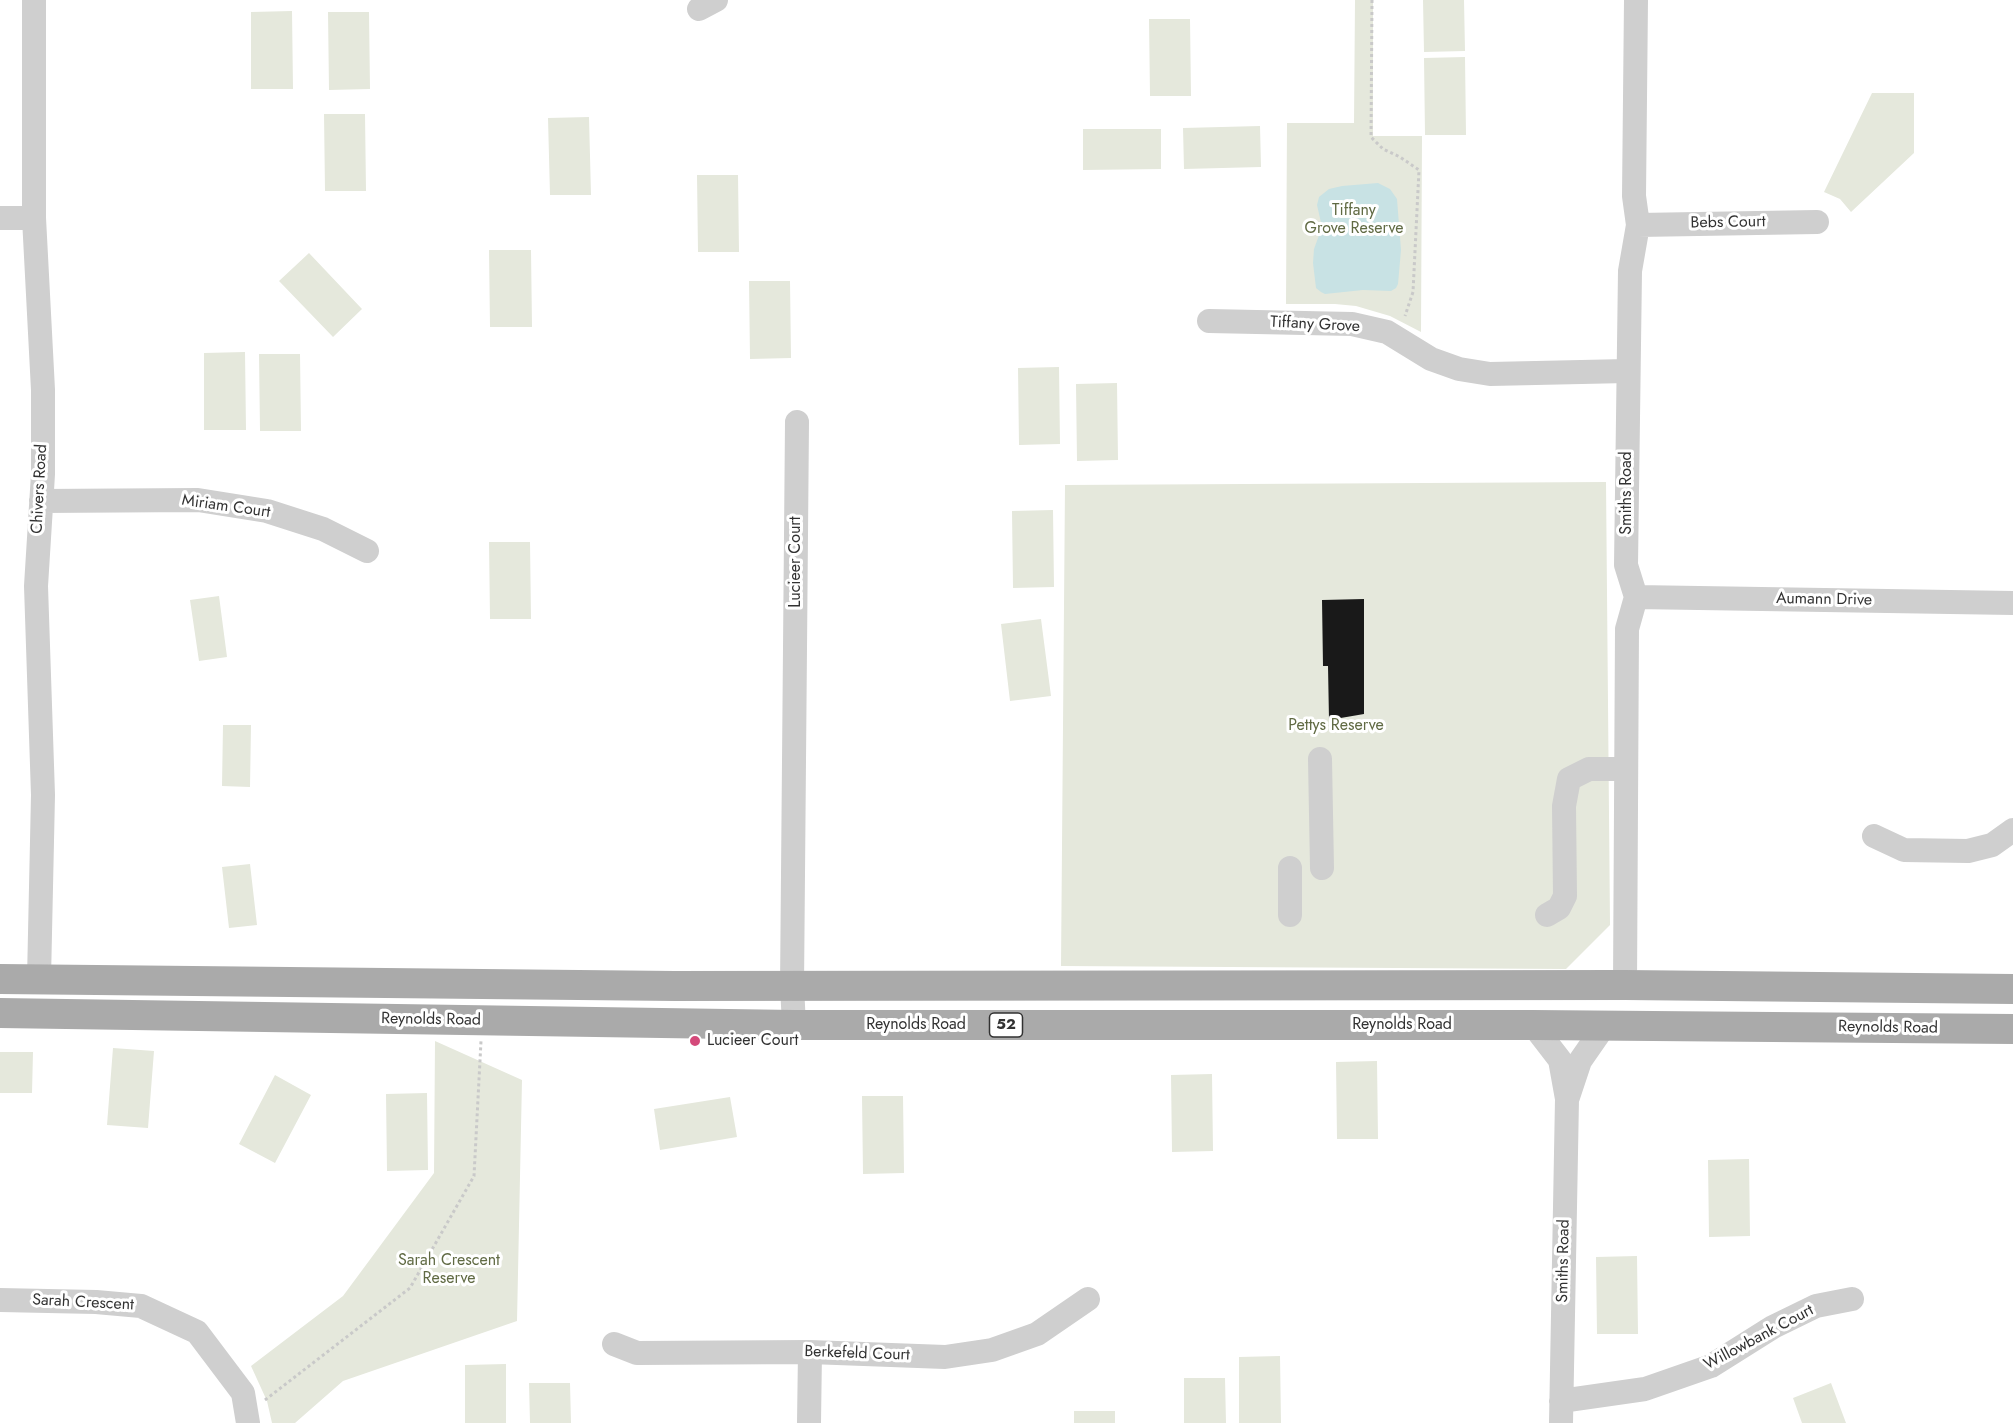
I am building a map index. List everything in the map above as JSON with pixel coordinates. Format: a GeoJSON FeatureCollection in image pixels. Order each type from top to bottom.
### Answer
{"type":"FeatureCollection","features":[{"type":"Feature","properties":{"kind":"main road"},"geometry":{"type":"LineString","coordinates":[[0,979],[792,986],[1625,985],[2013,989]]}},
{"type":"Feature","properties":{"kind":"main road"},"geometry":{"type":"LineString","coordinates":[[1615,1026],[1625,985]]}},
{"type":"Feature","properties":{"kind":"main road","name":"Reynolds Road"},"geometry":{"type":"LineString","coordinates":[[0,1013],[794,1025],[1533,1025],[2013,1029]]}},
{"type":"Feature","properties":{"kind":"street","name":"Chivers Road"},"geometry":{"type":"LineString","coordinates":[[34,0],[34,218],[43,390],[41,501],[36,586],[43,775],[39,979]]}},
{"type":"Feature","properties":{"kind":"street","name":"Smiths Road"},"geometry":{"type":"LineString","coordinates":[[1636,0],[1634,196],[1638,225],[1630,271],[1626,565],[1636,597]]}},
{"type":"Feature","properties":{"kind":"street"},"geometry":{"type":"LineString","coordinates":[[0,219],[34,218]]}},
{"type":"Feature","properties":{"kind":"street","name":"Bebs Court"},"geometry":{"type":"LineString","coordinates":[[1638,225],[1817,222]]}},
{"type":"Feature","properties":{"kind":"street","name":"Tiffany Grove"},"geometry":{"type":"LineString","coordinates":[[1209,321],[1352,324],[1387,332],[1431,359],[1459,369],[1490,374],[1628,371]]}},
{"type":"Feature","properties":{"kind":"street","name":"Lucieer Court"},"geometry":{"type":"LineString","coordinates":[[794,1025],[792,986],[797,422]]}},
{"type":"Feature","properties":{"kind":"street","name":"Miriam Court"},"geometry":{"type":"LineString","coordinates":[[41,501],[198,500],[267,511],[323,529],[367,551]]}},
{"type":"Feature","properties":{"kind":"street"},"geometry":{"type":"LineString","coordinates":[[1625,985],[1627,629],[1636,597]]}},
{"type":"Feature","properties":{"kind":"street","name":"Aumann Drive"},"geometry":{"type":"LineString","coordinates":[[1636,597],[2013,603]]}},
{"type":"Feature","properties":{"kind":"street"},"geometry":{"type":"LineString","coordinates":[[1320,759],[1322,868]]}},
{"type":"Feature","properties":{"kind":"street"},"geometry":{"type":"LineString","coordinates":[[1548,915],[1559,908],[1565,896],[1564,806],[1569,779],[1589,769],[1625,769]]}},
{"type":"Feature","properties":{"kind":"street"},"geometry":{"type":"LineString","coordinates":[[1874,836],[1904,850],[1968,851],[1992,845],[2013,830]]}},
{"type":"Feature","properties":{"kind":"street"},"geometry":{"type":"LineString","coordinates":[[1290,868],[1290,915]]}},
{"type":"Feature","properties":{"kind":"street","name":"Smiths Road"},"geometry":{"type":"LineString","coordinates":[[1533,1025],[1560,1060],[1567,1099],[1561,1412]]}},
{"type":"Feature","properties":{"kind":"street","name":"Smiths Road"},"geometry":{"type":"LineString","coordinates":[[1567,1099],[1580,1061],[1615,1026]]}},
{"type":"Feature","properties":{"kind":"street","name":"Berkefeld Court"},"geometry":{"type":"LineString","coordinates":[[614,1344],[637,1353],[810,1352],[945,1357],[992,1350],[1037,1334],[1088,1299]]}},
{"type":"Feature","properties":{"kind":"street","name":"Willowbank Court"},"geometry":{"type":"LineString","coordinates":[[1561,1412],[1645,1389],[1711,1366],[1773,1328],[1816,1306],[1852,1299]]}},
{"type":"Feature","properties":{"kind":"street","name":"Sarah Crescent"},"geometry":{"type":"LineString","coordinates":[[0,1300],[96,1302],[141,1306],[197,1332],[243,1393],[247,1419]]}},
{"type":"Feature","properties":{"kind":"street"},"geometry":{"type":"LineString","coordinates":[[809,1423],[810,1352]]}},
{"type":"Feature","properties":{"kind":"path"},"geometry":{"type":"LineString","coordinates":[[1372,0],[1371,137],[1383,149],[1419,170],[1413,292],[1405,316]]}},
{"type":"Feature","properties":{"kind":"path"},"geometry":{"type":"LineString","coordinates":[[247,1419],[410,1288],[474,1176],[481,1079],[481,1038]]}},
{"type":"Feature","properties":{"kind":"green space","name":"Tiffany Grove Reserve"},"geometry":{"type":"Polygon","coordinates":[[[1355,0],[1373,0],[1373,136],[1422,136],[1421,332],[1390,316],[1356,306],[1286,304],[1287,123],[1354,123],[1355,0]]]}},
{"type":"Feature","properties":{"kind":"green space"},"geometry":{"type":"Polygon","coordinates":[[[1423,0],[1464,0],[1465,51],[1424,52],[1423,0]]]}},
{"type":"Feature","properties":{"kind":"green space"},"geometry":{"type":"Polygon","coordinates":[[[292,11],[293,89],[251,89],[251,12],[292,11]]]}},
{"type":"Feature","properties":{"kind":"green space"},"geometry":{"type":"Polygon","coordinates":[[[328,12],[369,12],[370,89],[329,90],[328,12]]]}},
{"type":"Feature","properties":{"kind":"green space"},"geometry":{"type":"Polygon","coordinates":[[[1149,19],[1190,19],[1191,96],[1150,96],[1149,19]]]}},
{"type":"Feature","properties":{"kind":"green space"},"geometry":{"type":"Polygon","coordinates":[[[1465,57],[1466,135],[1425,135],[1424,58],[1465,57]]]}},
{"type":"Feature","properties":{"kind":"green space"},"geometry":{"type":"Polygon","coordinates":[[[1872,93],[1914,93],[1914,153],[1851,212],[1840,199],[1824,192],[1872,93]]]}},
{"type":"Feature","properties":{"kind":"green space"},"geometry":{"type":"Polygon","coordinates":[[[324,114],[365,114],[366,191],[325,191],[324,114]]]}},
{"type":"Feature","properties":{"kind":"green space"},"geometry":{"type":"Polygon","coordinates":[[[589,117],[591,195],[550,195],[548,118],[589,117]]]}},
{"type":"Feature","properties":{"kind":"green space"},"geometry":{"type":"Polygon","coordinates":[[[1260,126],[1261,167],[1184,169],[1183,128],[1260,126]]]}},
{"type":"Feature","properties":{"kind":"green space"},"geometry":{"type":"Polygon","coordinates":[[[1083,129],[1161,129],[1161,169],[1083,170],[1083,129]]]}},
{"type":"Feature","properties":{"kind":"green space"},"geometry":{"type":"Polygon","coordinates":[[[697,175],[738,175],[739,252],[698,252],[697,175]]]}},
{"type":"Feature","properties":{"kind":"green space"},"geometry":{"type":"Polygon","coordinates":[[[489,250],[531,250],[532,327],[490,327],[489,250]]]}},
{"type":"Feature","properties":{"kind":"green space"},"geometry":{"type":"Polygon","coordinates":[[[309,253],[362,309],[333,337],[279,281],[309,253]]]}},
{"type":"Feature","properties":{"kind":"green space"},"geometry":{"type":"Polygon","coordinates":[[[749,281],[790,281],[791,358],[750,359],[749,281]]]}},
{"type":"Feature","properties":{"kind":"green space"},"geometry":{"type":"Polygon","coordinates":[[[245,352],[246,430],[204,430],[204,353],[245,352]]]}},
{"type":"Feature","properties":{"kind":"green space"},"geometry":{"type":"Polygon","coordinates":[[[259,354],[300,354],[301,431],[260,431],[259,354]]]}},
{"type":"Feature","properties":{"kind":"green space"},"geometry":{"type":"Polygon","coordinates":[[[1059,367],[1060,444],[1019,445],[1018,368],[1059,367]]]}},
{"type":"Feature","properties":{"kind":"green space"},"geometry":{"type":"Polygon","coordinates":[[[1117,383],[1118,460],[1077,461],[1076,384],[1117,383]]]}},
{"type":"Feature","properties":{"kind":"green space","name":"Pettys Reserve"},"geometry":{"type":"Polygon","coordinates":[[[1606,482],[1610,925],[1566,969],[1061,966],[1065,485],[1606,482]]]}},
{"type":"Feature","properties":{"kind":"green space"},"geometry":{"type":"Polygon","coordinates":[[[1053,510],[1054,587],[1013,588],[1012,511],[1053,510]]]}},
{"type":"Feature","properties":{"kind":"green space"},"geometry":{"type":"Polygon","coordinates":[[[489,542],[530,542],[531,619],[490,619],[489,542]]]}},
{"type":"Feature","properties":{"kind":"green space"},"geometry":{"type":"Polygon","coordinates":[[[219,596],[227,657],[199,661],[190,600],[219,596]]]}},
{"type":"Feature","properties":{"kind":"green space"},"geometry":{"type":"Polygon","coordinates":[[[1041,619],[1051,696],[1010,701],[1001,624],[1041,619]]]}},
{"type":"Feature","properties":{"kind":"green space"},"geometry":{"type":"Polygon","coordinates":[[[223,725],[251,725],[250,787],[222,786],[223,725]]]}},
{"type":"Feature","properties":{"kind":"green space"},"geometry":{"type":"Polygon","coordinates":[[[250,864],[257,925],[229,928],[222,867],[250,864]]]}},
{"type":"Feature","properties":{"kind":"green space","name":"Sarah Crescent Reserve"},"geometry":{"type":"Polygon","coordinates":[[[435,1041],[522,1080],[517,1321],[343,1381],[295,1423],[272,1423],[267,1401],[251,1366],[343,1296],[434,1173],[435,1041]]]}},
{"type":"Feature","properties":{"kind":"green space"},"geometry":{"type":"Polygon","coordinates":[[[113,1048],[154,1051],[148,1128],[107,1125],[113,1048]]]}},
{"type":"Feature","properties":{"kind":"green space"},"geometry":{"type":"Polygon","coordinates":[[[0,1052],[33,1052],[32,1093],[0,1093],[0,1052]]]}},
{"type":"Feature","properties":{"kind":"green space"},"geometry":{"type":"Polygon","coordinates":[[[1377,1061],[1378,1139],[1337,1139],[1336,1062],[1377,1061]]]}},
{"type":"Feature","properties":{"kind":"green space"},"geometry":{"type":"Polygon","coordinates":[[[1212,1074],[1213,1151],[1172,1152],[1171,1075],[1212,1074]]]}},
{"type":"Feature","properties":{"kind":"green space"},"geometry":{"type":"Polygon","coordinates":[[[275,1075],[311,1095],[275,1163],[239,1144],[275,1075]]]}},
{"type":"Feature","properties":{"kind":"green space"},"geometry":{"type":"Polygon","coordinates":[[[427,1093],[428,1170],[387,1171],[386,1094],[427,1093]]]}},
{"type":"Feature","properties":{"kind":"green space"},"geometry":{"type":"Polygon","coordinates":[[[862,1096],[903,1096],[904,1173],[863,1174],[862,1096]]]}},
{"type":"Feature","properties":{"kind":"green space"},"geometry":{"type":"Polygon","coordinates":[[[730,1097],[737,1137],[660,1150],[654,1109],[730,1097]]]}},
{"type":"Feature","properties":{"kind":"green space"},"geometry":{"type":"Polygon","coordinates":[[[1749,1159],[1750,1236],[1709,1237],[1708,1160],[1749,1159]]]}},
{"type":"Feature","properties":{"kind":"green space"},"geometry":{"type":"Polygon","coordinates":[[[1637,1256],[1638,1334],[1597,1334],[1596,1257],[1637,1256]]]}},
{"type":"Feature","properties":{"kind":"green space"},"geometry":{"type":"Polygon","coordinates":[[[1280,1356],[1281,1423],[1239,1423],[1239,1357],[1280,1356]]]}},
{"type":"Feature","properties":{"kind":"green space"},"geometry":{"type":"Polygon","coordinates":[[[506,1364],[506,1423],[465,1423],[465,1365],[506,1364]]]}},
{"type":"Feature","properties":{"kind":"green space"},"geometry":{"type":"Polygon","coordinates":[[[1184,1378],[1225,1378],[1226,1423],[1184,1423],[1184,1378]]]}},
{"type":"Feature","properties":{"kind":"green space"},"geometry":{"type":"Polygon","coordinates":[[[529,1383],[570,1383],[571,1423],[530,1423],[529,1383]]]}},
{"type":"Feature","properties":{"kind":"green space"},"geometry":{"type":"Polygon","coordinates":[[[1831,1383],[1846,1423],[1802,1423],[1793,1398],[1831,1383]]]}},
{"type":"Feature","properties":{"kind":"green space"},"geometry":{"type":"Polygon","coordinates":[[[1074,1411],[1115,1411],[1115,1423],[1074,1423],[1074,1411]]]}},
{"type":"Feature","properties":{"kind":"water"},"geometry":{"type":"Polygon","coordinates":[[[1378,183],[1390,189],[1397,199],[1401,250],[1396,288],[1391,291],[1363,290],[1325,294],[1321,292],[1316,288],[1313,263],[1314,249],[1322,227],[1317,205],[1319,197],[1329,189],[1378,183]]]}},
{"type":"Feature","properties":{"kind":"building"},"geometry":{"type":"Polygon","coordinates":[[[1364,599],[1364,714],[1329,720],[1328,666],[1323,666],[1322,600],[1364,599]]]}},
{"type":"Feature","properties":{"kind":"place","name":"Lucieer Court"},"geometry":{"type":"Point","coordinates":[695,1041]}}]}
